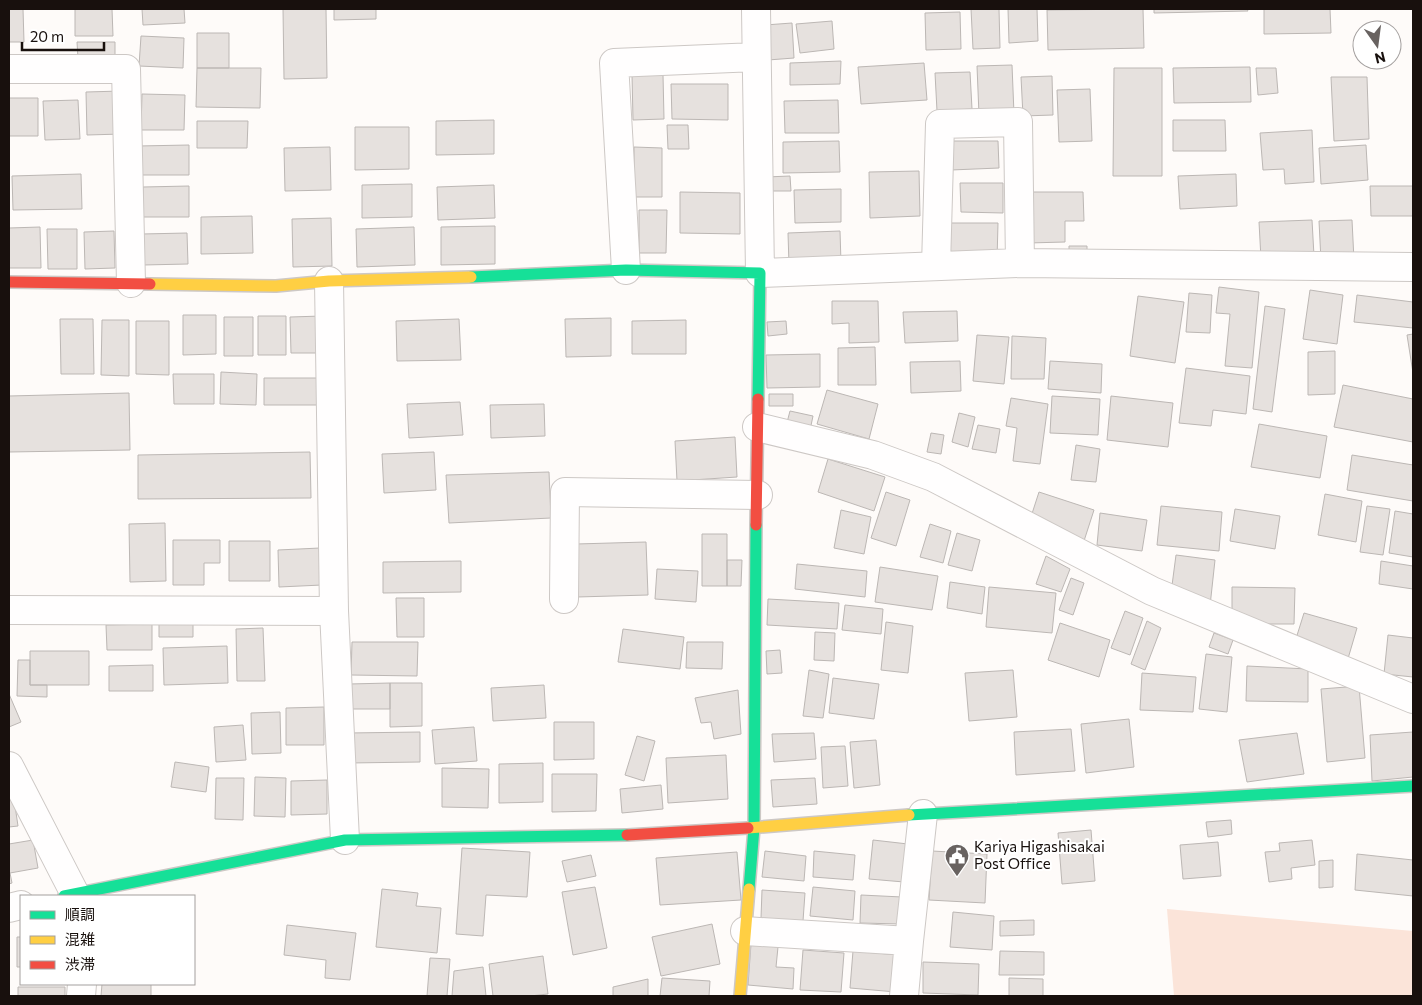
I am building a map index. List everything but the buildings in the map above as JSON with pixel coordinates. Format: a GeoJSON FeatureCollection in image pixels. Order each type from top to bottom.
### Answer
{"type":"FeatureCollection","features":[{"type":"Feature","properties":{"kind":"street"},"geometry":{"type":"LineString","coordinates":[[740,996],[754,828],[760,273],[756,9]]}},
{"type":"Feature","properties":{"kind":"street"},"geometry":{"type":"LineString","coordinates":[[626,270],[614,63],[756,57]]}},
{"type":"Feature","properties":{"kind":"street"},"geometry":{"type":"LineString","coordinates":[[9,69],[126,69],[131,283]]}},
{"type":"Feature","properties":{"kind":"street"},"geometry":{"type":"LineString","coordinates":[[936,266],[940,124],[1018,122],[1020,263]]}},
{"type":"Feature","properties":{"kind":"street"},"geometry":{"type":"LineString","coordinates":[[9,282],[276,286],[329,281],[626,270],[760,273],[1020,263],[1413,267]]}},
{"type":"Feature","properties":{"kind":"street"},"geometry":{"type":"LineString","coordinates":[[329,281],[334,611],[345,840]]}},
{"type":"Feature","properties":{"kind":"street"},"geometry":{"type":"LineString","coordinates":[[757,427],[873,455],[933,477],[1152,591],[1413,699]]}},
{"type":"Feature","properties":{"kind":"street"},"geometry":{"type":"LineString","coordinates":[[564,599],[566,492],[758,495]]}},
{"type":"Feature","properties":{"kind":"street"},"geometry":{"type":"LineString","coordinates":[[9,610],[334,611]]}},
{"type":"Feature","properties":{"kind":"street"},"geometry":{"type":"LineString","coordinates":[[9,766],[72,895],[345,840],[658,834],[923,814],[1413,786]]}},
{"type":"Feature","properties":{"kind":"street"},"geometry":{"type":"LineString","coordinates":[[904,996],[923,814]]}},
{"type":"Feature","properties":{"kind":"street"},"geometry":{"type":"LineString","coordinates":[[745,931],[909,941]]}},
{"type":"Feature","properties":{"kind":"shaded area"},"geometry":{"type":"Polygon","coordinates":[[[1167,909],[1413,931],[1413,996],[1174,996],[1167,909]]]}},
{"type":"Feature","properties":{"kind":"traffic: fast"},"geometry":{"type":"LineString","coordinates":[[471,277],[626,270],[760,273],[758,399]]}},
{"type":"Feature","properties":{"kind":"traffic: fast"},"geometry":{"type":"LineString","coordinates":[[749,889],[754,828],[756,525]]}},
{"type":"Feature","properties":{"kind":"traffic: fast"},"geometry":{"type":"LineString","coordinates":[[909,815],[1413,786]]}},
{"type":"Feature","properties":{"kind":"traffic: fast"},"geometry":{"type":"LineString","coordinates":[[69,895],[345,840],[627,835]]}},
{"type":"Feature","properties":{"kind":"traffic: slow"},"geometry":{"type":"LineString","coordinates":[[150,284],[276,286],[329,281],[471,277]]}},
{"type":"Feature","properties":{"kind":"traffic: slow"},"geometry":{"type":"LineString","coordinates":[[748,828],[909,815]]}},
{"type":"Feature","properties":{"kind":"traffic: slow"},"geometry":{"type":"LineString","coordinates":[[740,996],[749,889]]}},
{"type":"Feature","properties":{"kind":"traffic: jam"},"geometry":{"type":"LineString","coordinates":[[9,282],[150,284]]}},
{"type":"Feature","properties":{"kind":"traffic: jam"},"geometry":{"type":"LineString","coordinates":[[756,525],[758,399]]}},
{"type":"Feature","properties":{"kind":"traffic: jam"},"geometry":{"type":"LineString","coordinates":[[627,835],[748,828]]}},
{"type":"Feature","properties":{"kind":"place","name":"Kariya Higashisakai Post Office"},"geometry":{"type":"Point","coordinates":[957,877]}}]}
